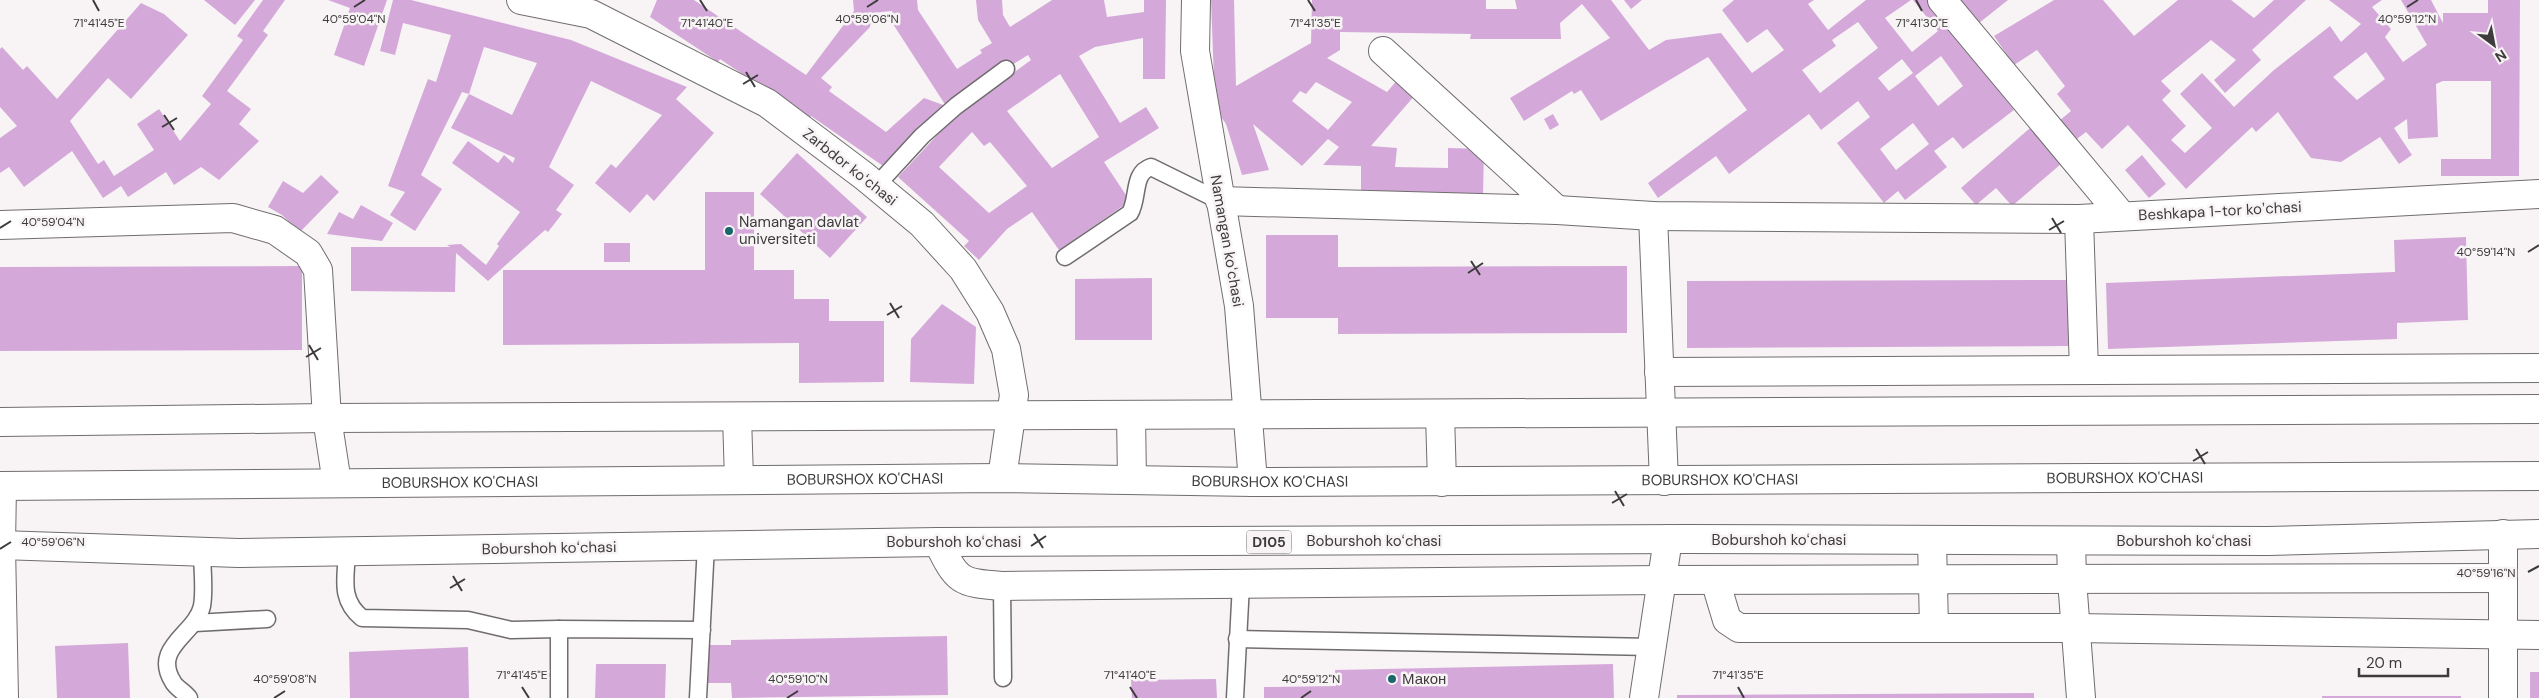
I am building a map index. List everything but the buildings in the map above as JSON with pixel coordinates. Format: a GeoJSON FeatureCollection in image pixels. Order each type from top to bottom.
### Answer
{"type":"FeatureCollection","features":[{"type":"Feature","properties":{"kind":"street","name":"Zarbdor koʻchasi"},"geometry":{"type":"LineString","coordinates":[[521,0],[593,7],[767,103],[876,186],[922,224],[963,269],[990,312],[1006,349],[1014,395],[1002,478]]}},
{"type":"Feature","properties":{"kind":"street","name":"Namangan koʻchasi"},"geometry":{"type":"LineString","coordinates":[[1196,0],[1195,51],[1239,306],[1253,482]]}},
{"type":"Feature","properties":{"kind":"street","name":"Beshkapa 1-tor koʼchasi"},"geometry":{"type":"LineString","coordinates":[[1942,0],[2122,216],[2539,194]]}},
{"type":"Feature","properties":{"kind":"street"},"geometry":{"type":"LineString","coordinates":[[1383,51],[1557,210]]}},
{"type":"Feature","properties":{"kind":"street"},"geometry":{"type":"LineString","coordinates":[[1220,201],[1557,210],[1653,216],[2079,220],[2122,216]]}},
{"type":"Feature","properties":{"kind":"street"},"geometry":{"type":"LineString","coordinates":[[1653,216],[1664,481]]}},
{"type":"Feature","properties":{"kind":"street"},"geometry":{"type":"LineString","coordinates":[[0,225],[233,218],[275,230],[308,253],[318,270],[327,418],[337,483]]}},
{"type":"Feature","properties":{"kind":"street"},"geometry":{"type":"LineString","coordinates":[[2079,220],[2084,370]]}},
{"type":"Feature","properties":{"kind":"street"},"geometry":{"type":"LineString","coordinates":[[1659,372],[2539,368]]}},
{"type":"Feature","properties":{"kind":"street"},"geometry":{"type":"LineString","coordinates":[[0,422],[327,418],[2539,409]]}},
{"type":"Feature","properties":{"kind":"street"},"geometry":{"type":"LineString","coordinates":[[1440,414],[1442,482]]}},
{"type":"Feature","properties":{"kind":"street"},"geometry":{"type":"LineString","coordinates":[[1131,415],[1132,480]]}},
{"type":"Feature","properties":{"kind":"street"},"geometry":{"type":"LineString","coordinates":[[737,417],[739,479]]}},
{"type":"Feature","properties":{"kind":"street","name":"BOBURSHOX KO'CHASI"},"geometry":{"type":"LineString","coordinates":[[1,486],[739,479],[1002,478],[1253,482],[1442,482],[2539,476]]}},
{"type":"Feature","properties":{"kind":"street"},"geometry":{"type":"LineString","coordinates":[[1,486],[4,698]]}},
{"type":"Feature","properties":{"kind":"street"},"geometry":{"type":"LineString","coordinates":[[2503,534],[2503,698]]}},
{"type":"Feature","properties":{"kind":"street","name":"Boburshoh koʻchasi"},"geometry":{"type":"LineString","coordinates":[[1,546],[202,552],[938,542],[1668,539],[2268,541],[2539,534]]}},
{"type":"Feature","properties":{"kind":"street"},"geometry":{"type":"LineString","coordinates":[[1644,698],[1668,539]]}},
{"type":"Feature","properties":{"kind":"street"},"geometry":{"type":"LineString","coordinates":[[1932,540],[1934,628]]}},
{"type":"Feature","properties":{"kind":"street"},"geometry":{"type":"LineString","coordinates":[[2071,540],[2075,628],[2081,698]]}},
{"type":"Feature","properties":{"kind":"street"},"geometry":{"type":"LineString","coordinates":[[938,542],[957,576],[972,584],[1002,586],[1662,580],[2503,578]]}},
{"type":"Feature","properties":{"kind":"street"},"geometry":{"type":"LineString","coordinates":[[1715,580],[1727,620],[1738,628],[2075,628],[2539,635]]}},
{"type":"Feature","properties":{"kind":"lane"},"geometry":{"type":"LineString","coordinates":[[876,186],[942,118],[1006,69]]}},
{"type":"Feature","properties":{"kind":"lane"},"geometry":{"type":"LineString","coordinates":[[1065,257],[1130,213],[1135,205],[1138,177],[1145,169],[1151,168],[1220,201]]}},
{"type":"Feature","properties":{"kind":"lane"},"geometry":{"type":"LineString","coordinates":[[698,698],[706,545]]}},
{"type":"Feature","properties":{"kind":"lane"},"geometry":{"type":"LineString","coordinates":[[347,551],[345,594],[352,610],[362,618],[468,620],[511,630],[702,630]]}},
{"type":"Feature","properties":{"kind":"lane"},"geometry":{"type":"LineString","coordinates":[[189,698],[173,683],[168,672],[168,654],[172,645],[195,623],[202,606],[202,552]]}},
{"type":"Feature","properties":{"kind":"lane"},"geometry":{"type":"LineString","coordinates":[[1235,698],[1241,584]]}},
{"type":"Feature","properties":{"kind":"lane"},"geometry":{"type":"LineString","coordinates":[[1002,586],[1003,678]]}},
{"type":"Feature","properties":{"kind":"lane"},"geometry":{"type":"LineString","coordinates":[[195,623],[267,619]]}},
{"type":"Feature","properties":{"kind":"lane"},"geometry":{"type":"LineString","coordinates":[[559,629],[559,698]]}},
{"type":"Feature","properties":{"kind":"lane"},"geometry":{"type":"LineString","coordinates":[[1237,639],[1652,647]]}},
{"type":"Feature","properties":{"kind":"place","name":"Namangan davlat universiteti"},"geometry":{"type":"Point","coordinates":[729,231]}},
{"type":"Feature","properties":{"kind":"place","name":"Макон"},"geometry":{"type":"Point","coordinates":[1392,679]}}]}
